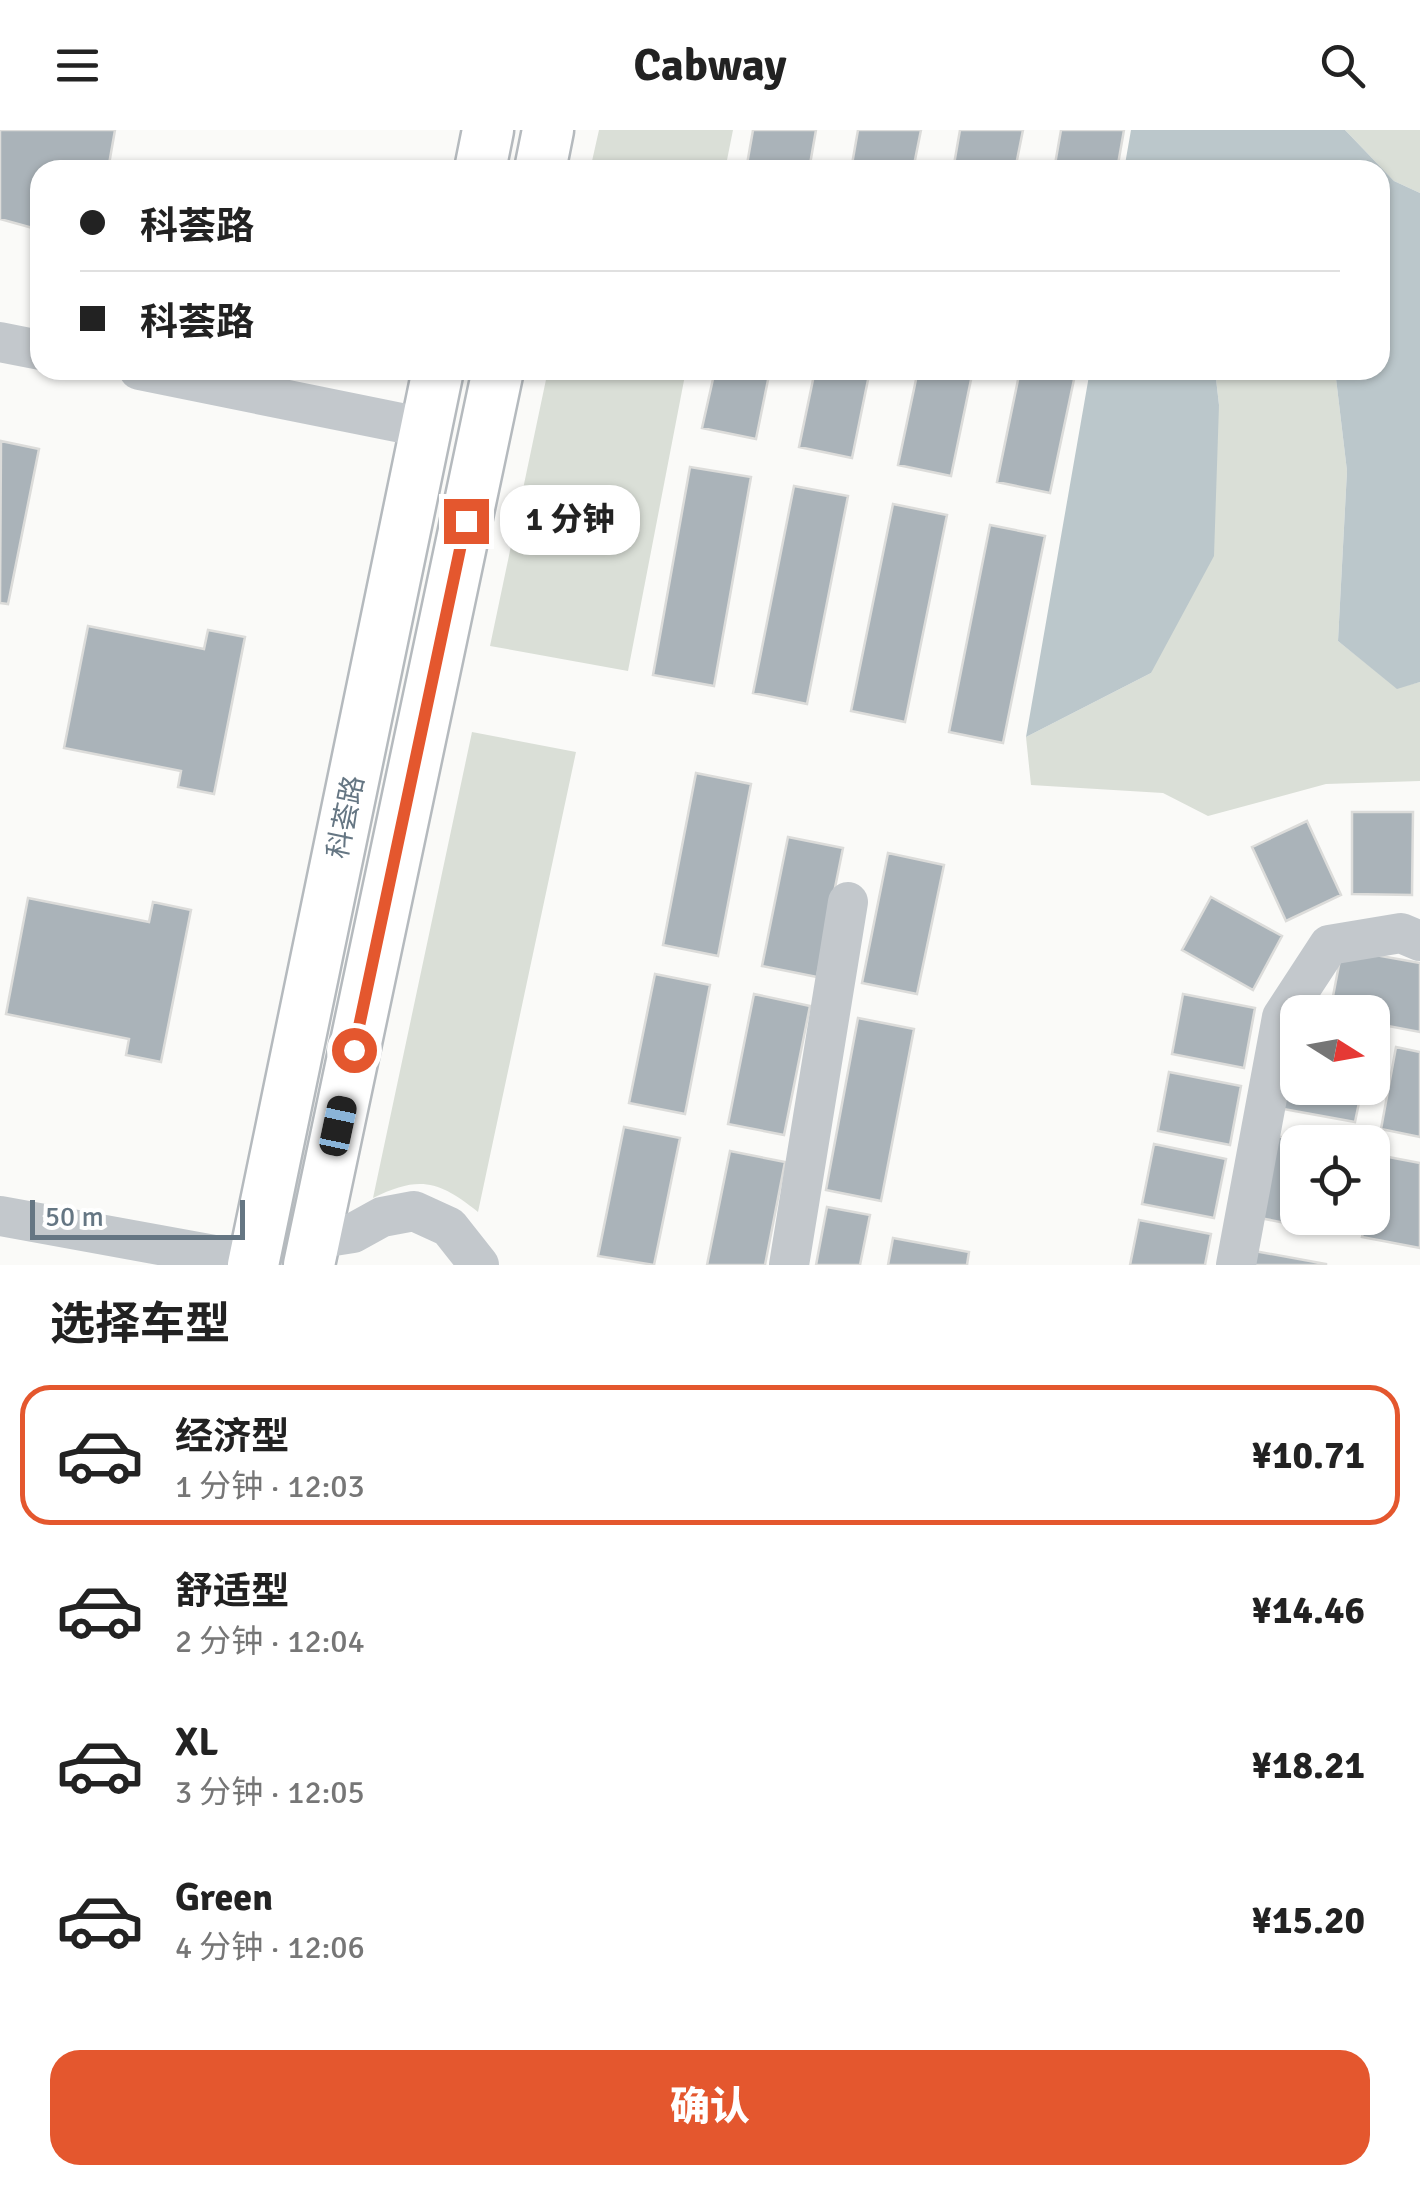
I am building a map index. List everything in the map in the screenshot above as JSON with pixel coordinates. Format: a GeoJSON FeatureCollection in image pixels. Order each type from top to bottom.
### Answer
{"type":"FeatureCollection","features":[{"type":"Feature","properties":{"kind":"main road"},"geometry":{"type":"LineString","coordinates":[[482,160],[488,130]]}},
{"type":"Feature","properties":{"kind":"main road"},"geometry":{"type":"LineString","coordinates":[[542,160],[548,130]]}},
{"type":"Feature","properties":{"kind":"main road","name":"科荟路"},"geometry":{"type":"LineString","coordinates":[[253,1264],[436,380]]}},
{"type":"Feature","properties":{"kind":"main road","name":"科荟路"},"geometry":{"type":"LineString","coordinates":[[319,1255],[496,380]]}},
{"type":"Feature","properties":{"kind":"street"},"geometry":{"type":"LineString","coordinates":[[0,342],[30,348]]}},
{"type":"Feature","properties":{"kind":"street"},"geometry":{"type":"LineString","coordinates":[[189,380],[426,428]]}},
{"type":"Feature","properties":{"kind":"street"},"geometry":{"type":"LineString","coordinates":[[789,1265],[848,902]]}},
{"type":"Feature","properties":{"kind":"street"},"geometry":{"type":"LineString","coordinates":[[1236,1265],[1282,1018],[1330,945],[1401,933],[1420,941]]}},
{"type":"Feature","properties":{"kind":"street"},"geometry":{"type":"LineString","coordinates":[[319,1255],[382,1217],[414,1212],[449,1227],[478,1265]]}},
{"type":"Feature","properties":{"kind":"street"},"geometry":{"type":"LineString","coordinates":[[0,1216],[253,1264]]}},
{"type":"Feature","properties":{"kind":"shaded area"},"geometry":{"type":"Polygon","coordinates":[[[599,130],[733,130],[727,160],[592,160],[599,130]]]}},
{"type":"Feature","properties":{"kind":"shaded area"},"geometry":{"type":"Polygon","coordinates":[[[1131,130],[1345,130],[1374,160],[1126,160],[1131,130]]]}},
{"type":"Feature","properties":{"kind":"shaded area"},"geometry":{"type":"Polygon","coordinates":[[[1345,130],[1420,130],[1420,193],[1390,177],[1390,160],[1374,160],[1345,130]]]}},
{"type":"Feature","properties":{"kind":"shaded area"},"geometry":{"type":"Polygon","coordinates":[[[1390,177],[1420,193],[1420,682],[1397,689],[1338,641],[1347,471],[1336,380],[1390,380],[1390,177]]]}},
{"type":"Feature","properties":{"kind":"shaded area"},"geometry":{"type":"Polygon","coordinates":[[[546,380],[684,380],[628,671],[490,646],[546,380]]]}},
{"type":"Feature","properties":{"kind":"shaded area"},"geometry":{"type":"Polygon","coordinates":[[[1088,380],[1216,380],[1219,405],[1214,556],[1151,673],[1026,737],[1088,380]]]}},
{"type":"Feature","properties":{"kind":"shaded area"},"geometry":{"type":"Polygon","coordinates":[[[1216,380],[1336,380],[1347,471],[1338,641],[1397,688],[1420,682],[1420,781],[1326,784],[1208,816],[1163,793],[1031,785],[1026,737],[1151,673],[1219,405],[1216,380]]]}},
{"type":"Feature","properties":{"kind":"shaded area"},"geometry":{"type":"Polygon","coordinates":[[[472,732],[576,752],[478,1212],[452,1194],[428,1185],[404,1186],[373,1198],[472,732]]]}},
{"type":"Feature","properties":{"kind":"building"},"geometry":{"type":"Polygon","coordinates":[[[0,130],[115,130],[110,160],[30,160],[30,227],[0,219],[0,130]]]}},
{"type":"Feature","properties":{"kind":"building"},"geometry":{"type":"Polygon","coordinates":[[[753,130],[816,130],[811,160],[748,160],[753,130]]]}},
{"type":"Feature","properties":{"kind":"building"},"geometry":{"type":"Polygon","coordinates":[[[858,130],[921,130],[915,160],[853,160],[858,130]]]}},
{"type":"Feature","properties":{"kind":"building"},"geometry":{"type":"Polygon","coordinates":[[[960,130],[1023,130],[1017,160],[955,160],[960,130]]]}},
{"type":"Feature","properties":{"kind":"building"},"geometry":{"type":"Polygon","coordinates":[[[1061,130],[1124,130],[1119,160],[1056,160],[1061,130]]]}},
{"type":"Feature","properties":{"kind":"building"},"geometry":{"type":"Polygon","coordinates":[[[713,380],[768,380],[756,439],[702,428],[713,380]]]}},
{"type":"Feature","properties":{"kind":"building"},"geometry":{"type":"Polygon","coordinates":[[[813,380],[868,380],[852,458],[799,447],[813,380]]]}},
{"type":"Feature","properties":{"kind":"building"},"geometry":{"type":"Polygon","coordinates":[[[916,380],[971,380],[951,476],[898,465],[916,380]]]}},
{"type":"Feature","properties":{"kind":"building"},"geometry":{"type":"Polygon","coordinates":[[[1018,380],[1074,380],[1050,493],[997,482],[1018,380]]]}},
{"type":"Feature","properties":{"kind":"building"},"geometry":{"type":"Polygon","coordinates":[[[1,441],[39,449],[8,604],[0,603],[1,441]]]}},
{"type":"Feature","properties":{"kind":"building"},"geometry":{"type":"Polygon","coordinates":[[[690,467],[751,477],[714,686],[653,675],[690,467]]]}},
{"type":"Feature","properties":{"kind":"building"},"geometry":{"type":"Polygon","coordinates":[[[794,486],[848,496],[807,704],[753,693],[794,486]]]}},
{"type":"Feature","properties":{"kind":"building"},"geometry":{"type":"Polygon","coordinates":[[[893,504],[947,515],[905,722],[851,711],[893,504]]]}},
{"type":"Feature","properties":{"kind":"building"},"geometry":{"type":"Polygon","coordinates":[[[990,525],[1045,536],[1003,743],[949,732],[990,525]]]}},
{"type":"Feature","properties":{"kind":"building"},"geometry":{"type":"Polygon","coordinates":[[[88,626],[204,649],[208,630],[245,637],[214,794],[178,787],[181,771],[64,748],[88,626]]]}},
{"type":"Feature","properties":{"kind":"building"},"geometry":{"type":"Polygon","coordinates":[[[696,773],[751,784],[718,956],[663,945],[696,773]]]}},
{"type":"Feature","properties":{"kind":"building"},"geometry":{"type":"Polygon","coordinates":[[[1352,812],[1413,812],[1412,895],[1352,894],[1352,812]]]}},
{"type":"Feature","properties":{"kind":"building"},"geometry":{"type":"Polygon","coordinates":[[[1307,821],[1341,895],[1286,921],[1252,847],[1307,821]]]}},
{"type":"Feature","properties":{"kind":"building"},"geometry":{"type":"Polygon","coordinates":[[[788,837],[843,848],[817,977],[762,966],[788,837]]]}},
{"type":"Feature","properties":{"kind":"building"},"geometry":{"type":"Polygon","coordinates":[[[888,853],[944,865],[917,994],[862,983],[888,853]]]}},
{"type":"Feature","properties":{"kind":"building"},"geometry":{"type":"Polygon","coordinates":[[[1211,897],[1282,936],[1253,990],[1182,950],[1211,897]]]}},
{"type":"Feature","properties":{"kind":"building"},"geometry":{"type":"Polygon","coordinates":[[[28,898],[149,922],[153,902],[191,910],[161,1062],[126,1055],[129,1039],[6,1014],[28,898]]]}},
{"type":"Feature","properties":{"kind":"building"},"geometry":{"type":"Polygon","coordinates":[[[1342,949],[1420,963],[1420,1032],[1390,1026],[1390,995],[1333,995],[1342,949]]]}},
{"type":"Feature","properties":{"kind":"building"},"geometry":{"type":"Polygon","coordinates":[[[655,974],[710,985],[685,1114],[629,1103],[655,974]]]}},
{"type":"Feature","properties":{"kind":"building"},"geometry":{"type":"Polygon","coordinates":[[[754,994],[810,1006],[784,1135],[728,1124],[754,994]]]}},
{"type":"Feature","properties":{"kind":"building"},"geometry":{"type":"Polygon","coordinates":[[[1183,994],[1255,1008],[1244,1068],[1172,1054],[1183,994]]]}},
{"type":"Feature","properties":{"kind":"building"},"geometry":{"type":"Polygon","coordinates":[[[858,1018],[914,1029],[881,1201],[826,1190],[858,1018]]]}},
{"type":"Feature","properties":{"kind":"building"},"geometry":{"type":"Polygon","coordinates":[[[1396,1047],[1420,1052],[1420,1137],[1390,1131],[1390,1125],[1382,1125],[1385,1105],[1390,1105],[1396,1047]]]}},
{"type":"Feature","properties":{"kind":"building"},"geometry":{"type":"Polygon","coordinates":[[[1169,1072],[1241,1086],[1230,1145],[1158,1131],[1169,1072]]]}},
{"type":"Feature","properties":{"kind":"building"},"geometry":{"type":"Polygon","coordinates":[[[1280,1100],[1280,1105],[1358,1105],[1355,1122],[1278,1108],[1280,1100]]]}},
{"type":"Feature","properties":{"kind":"building"},"geometry":{"type":"Polygon","coordinates":[[[624,1127],[680,1138],[654,1265],[598,1256],[624,1127]]]}},
{"type":"Feature","properties":{"kind":"building"},"geometry":{"type":"Polygon","coordinates":[[[1270,1135],[1280,1137],[1280,1222],[1255,1217],[1270,1135]]]}},
{"type":"Feature","properties":{"kind":"building"},"geometry":{"type":"Polygon","coordinates":[[[1154,1144],[1226,1159],[1214,1218],[1142,1204],[1154,1144]]]}},
{"type":"Feature","properties":{"kind":"building"},"geometry":{"type":"Polygon","coordinates":[[[730,1151],[785,1162],[765,1265],[707,1265],[730,1151]]]}},
{"type":"Feature","properties":{"kind":"building"},"geometry":{"type":"Polygon","coordinates":[[[1390,1157],[1420,1163],[1420,1248],[1362,1237],[1390,1235],[1390,1157]]]}},
{"type":"Feature","properties":{"kind":"building"},"geometry":{"type":"Polygon","coordinates":[[[827,1207],[870,1215],[860,1265],[816,1265],[827,1207]]]}},
{"type":"Feature","properties":{"kind":"building"},"geometry":{"type":"Polygon","coordinates":[[[1139,1220],[1211,1234],[1205,1265],[1130,1265],[1139,1220]]]}},
{"type":"Feature","properties":{"kind":"building"},"geometry":{"type":"Polygon","coordinates":[[[893,1238],[969,1252],[967,1265],[888,1265],[893,1238]]]}},
{"type":"Feature","properties":{"kind":"building"},"geometry":{"type":"Polygon","coordinates":[[[1249,1250],[1326,1264],[1326,1265],[1246,1265],[1249,1250]]]}},
{"type":"Feature","properties":{"kind":"route"},"geometry":{"type":"LineString","coordinates":[[354,1050],[466,521]]}}]}
